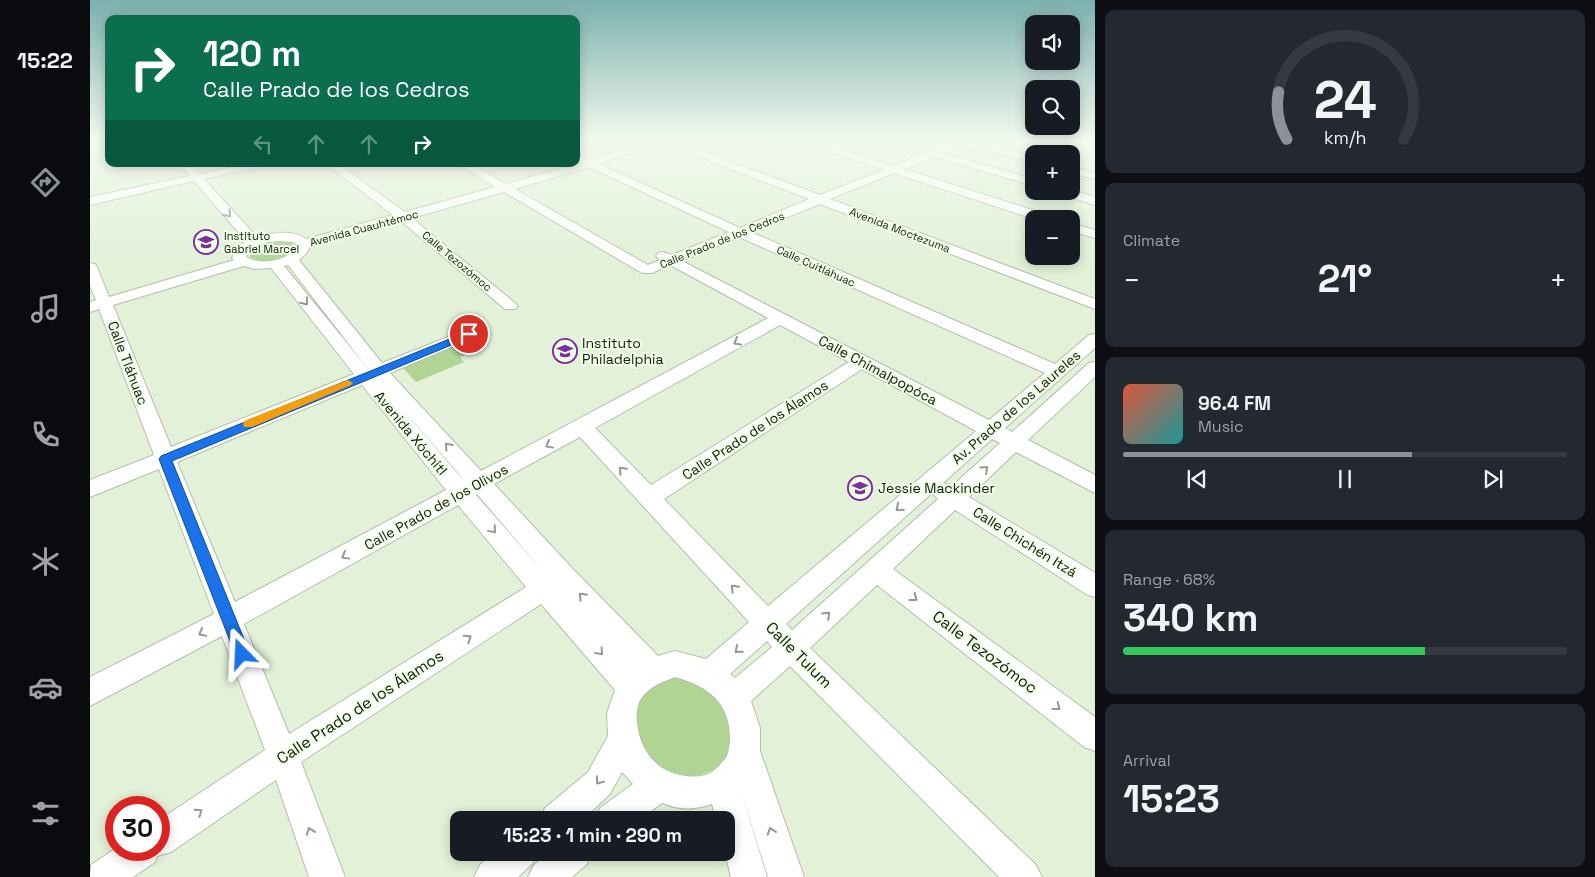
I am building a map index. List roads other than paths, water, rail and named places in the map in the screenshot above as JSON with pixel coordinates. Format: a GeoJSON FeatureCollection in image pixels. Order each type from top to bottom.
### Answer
{"type":"FeatureCollection","features":[{"type":"Feature","properties":{"kind":"street"},"geometry":{"type":"LineString","coordinates":[[90,201],[178,182]]}},
{"type":"Feature","properties":{"kind":"street"},"geometry":{"type":"LineString","coordinates":[[200,182],[261,237],[245,248],[241,259]]}},
{"type":"Feature","properties":{"kind":"street"},"geometry":{"type":"LineString","coordinates":[[216,182],[242,210]]}},
{"type":"Feature","properties":{"kind":"street","name":"Calle Tezozómoc"},"geometry":{"type":"LineString","coordinates":[[355,182],[400,215],[510,306]]}},
{"type":"Feature","properties":{"kind":"street"},"geometry":{"type":"LineString","coordinates":[[495,182],[502,186]]}},
{"type":"Feature","properties":{"kind":"street","name":"Avenida Cuauhtémoc"},"geometry":{"type":"LineString","coordinates":[[261,237],[285,236],[301,242],[515,182]]}},
{"type":"Feature","properties":{"kind":"street","name":"Avenida Cuauhtémoc"},"geometry":{"type":"LineString","coordinates":[[502,186],[515,182]]}},
{"type":"Feature","properties":{"kind":"street","name":"Calle Cuitláhuac"},"geometry":{"type":"LineString","coordinates":[[626,182],[1057,372]]}},
{"type":"Feature","properties":{"kind":"street","name":"Avenida Moctezuma"},"geometry":{"type":"LineString","coordinates":[[783,182],[1095,304]]}},
{"type":"Feature","properties":{"kind":"street","name":"Calle Prado de los Cedros"},"geometry":{"type":"LineString","coordinates":[[502,186],[643,267],[854,182]]}},
{"type":"Feature","properties":{"kind":"street"},"geometry":{"type":"LineString","coordinates":[[932,182],[1025,212]]}},
{"type":"Feature","properties":{"kind":"street","name":"Avenida Moctezuma"},"geometry":{"type":"LineString","coordinates":[[819,196],[1095,294]]}},
{"type":"Feature","properties":{"kind":"street"},"geometry":{"type":"LineString","coordinates":[[1080,197],[1095,201]]}},
{"type":"Feature","properties":{"kind":"street"},"geometry":{"type":"LineString","coordinates":[[1080,230],[1095,234]]}},
{"type":"Feature","properties":{"kind":"street"},"geometry":{"type":"LineString","coordinates":[[96,302],[241,259],[254,265],[283,262],[302,252],[301,242]]}},
{"type":"Feature","properties":{"kind":"street","name":"Calle Chimalpopóca"},"geometry":{"type":"LineString","coordinates":[[666,258],[1095,485]]}},
{"type":"Feature","properties":{"kind":"street","name":"Avenida Xóchitl"},"geometry":{"type":"LineString","coordinates":[[283,262],[371,374],[553,584],[642,678]]}},
{"type":"Feature","properties":{"kind":"street","name":"Calle Tláhuac"},"geometry":{"type":"LineString","coordinates":[[90,267],[96,302],[165,459],[283,756],[327,877]]}},
{"type":"Feature","properties":{"kind":"street","name":"Calle Prado de los Olivos"},"geometry":{"type":"LineString","coordinates":[[90,692],[471,488],[780,318]]}},
{"type":"Feature","properties":{"kind":"street"},"geometry":{"type":"LineString","coordinates":[[90,489],[469,334]]}},
{"type":"Feature","properties":{"kind":"street","name":"Av. Prado de los Laureles"},"geometry":{"type":"LineString","coordinates":[[710,673],[1095,339]]}},
{"type":"Feature","properties":{"kind":"street","name":"Calle Prado de los Álamos"},"geometry":{"type":"LineString","coordinates":[[648,498],[862,361]]}},
{"type":"Feature","properties":{"kind":"street","name":"Av. Prado de los Laureles"},"geometry":{"type":"LineString","coordinates":[[734,697],[792,648],[1014,442],[1091,378]]}},
{"type":"Feature","properties":{"kind":"street","name":"Calle Tulum"},"geometry":{"type":"LineString","coordinates":[[582,427],[768,624],[1024,877]]}},
{"type":"Feature","properties":{"kind":"street","name":"Calle Chichén Itzá"},"geometry":{"type":"LineString","coordinates":[[929,483],[1095,586]]}},
{"type":"Feature","properties":{"kind":"street","name":"Calle Tezozómoc"},"geometry":{"type":"LineString","coordinates":[[875,569],[1095,736]]}},
{"type":"Feature","properties":{"kind":"street","name":"Calle Prado de los Álamos"},"geometry":{"type":"LineString","coordinates":[[170,833],[283,756],[553,584]]}},
{"type":"Feature","properties":{"kind":"street"},"geometry":{"type":"LineString","coordinates":[[675,664],[687,665],[710,673],[734,697],[743,717],[746,740],[744,751],[736,770],[722,784],[698,793],[678,792],[658,785],[636,765],[623,739],[621,728],[622,706],[642,678],[675,664]]}},
{"type":"Feature","properties":{"kind":"street"},"geometry":{"type":"LineString","coordinates":[[567,811],[599,783],[623,739]]}},
{"type":"Feature","properties":{"kind":"street"},"geometry":{"type":"LineString","coordinates":[[744,751],[786,877]]}},
{"type":"Feature","properties":{"kind":"street"},"geometry":{"type":"LineString","coordinates":[[722,784],[749,877]]}},
{"type":"Feature","properties":{"kind":"street"},"geometry":{"type":"LineString","coordinates":[[624,811],[658,785]]}},
{"type":"Feature","properties":{"kind":"street"},"geometry":{"type":"LineString","coordinates":[[103,877],[127,861]]}},
{"type":"Feature","properties":{"kind":"street"},"geometry":{"type":"LineString","coordinates":[[492,877],[510,861]]}},
{"type":"Feature","properties":{"kind":"street"},"geometry":{"type":"LineString","coordinates":[[546,877],[565,861]]}},
{"type":"Feature","properties":{"kind":"place","name":"Instituto Gabriel Marcel"},"geometry":{"type":"Point","coordinates":[206,242]}},
{"type":"Feature","properties":{"kind":"place","name":"Instituto Philadelphia"},"geometry":{"type":"Point","coordinates":[565,351]}},
{"type":"Feature","properties":{"kind":"place","name":"Jessie Mackinder"},"geometry":{"type":"Point","coordinates":[860,488]}}]}
